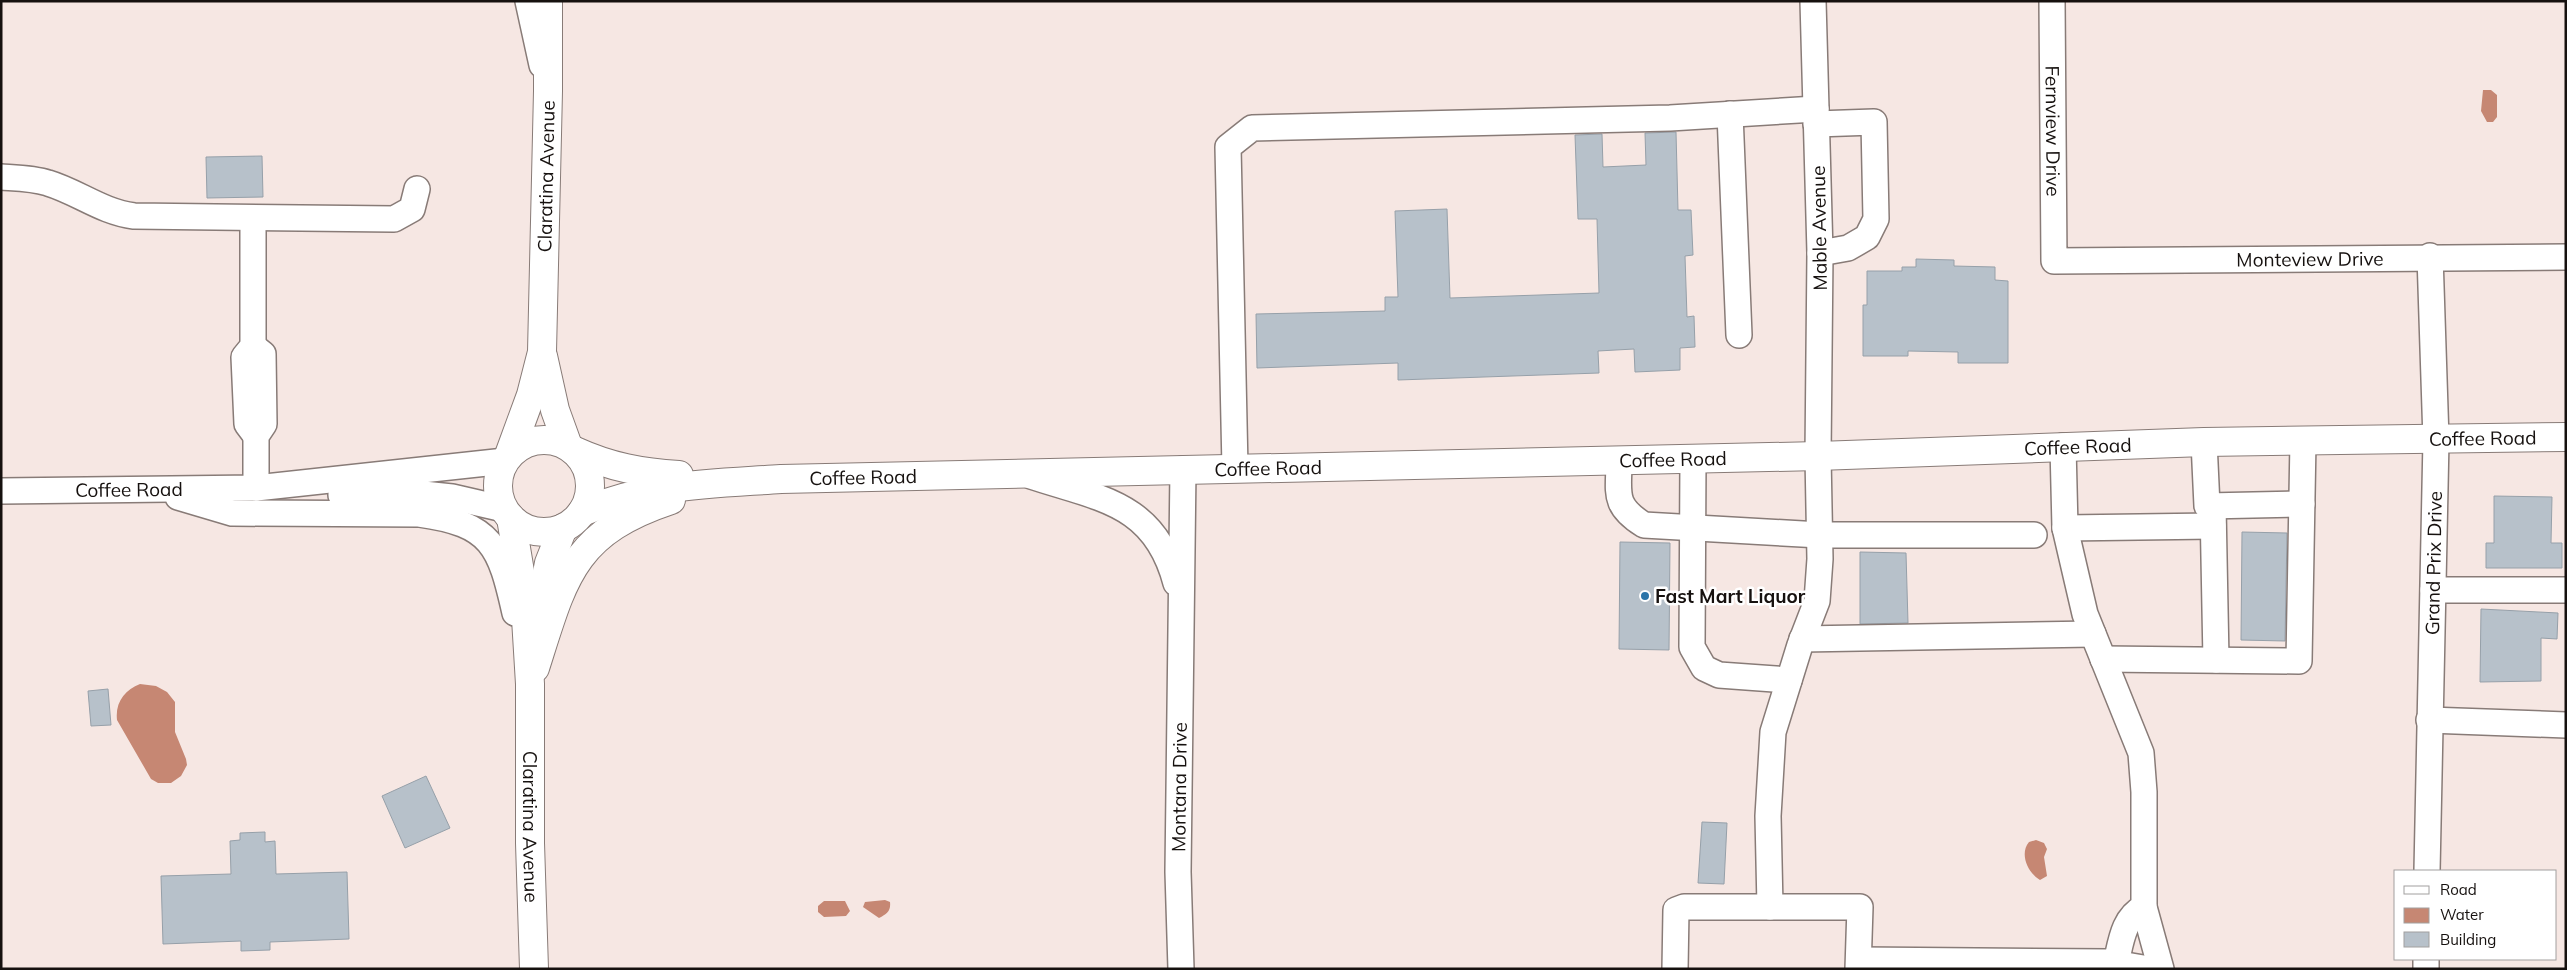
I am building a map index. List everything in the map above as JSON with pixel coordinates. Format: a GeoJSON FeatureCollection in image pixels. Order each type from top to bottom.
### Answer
{"type":"FeatureCollection","features":[{"type":"Feature","properties":{"kind":"main road","name":"Claratina Avenue"},"geometry":{"type":"LineString","coordinates":[[507,458],[531,395],[542,352],[548,91],[548,1]]}},
{"type":"Feature","properties":{"kind":"main road","name":"Claratina Avenue"},"geometry":{"type":"LineString","coordinates":[[542,352],[555,410],[572,449]]}},
{"type":"Feature","properties":{"kind":"main road","name":"Coffee Road"},"geometry":{"type":"LineString","coordinates":[[573,520],[612,500],[657,489],[780,479],[1818,456],[2204,442],[2566,437]]}},
{"type":"Feature","properties":{"kind":"main road"},"geometry":{"type":"LineString","coordinates":[[549,439],[572,449],[584,463],[590,477],[590,492],[573,520],[548,532],[532,531],[517,524],[499,498],[498,482],[507,458],[534,440],[549,439]]}},
{"type":"Feature","properties":{"kind":"main road","name":"Coffee Road"},"geometry":{"type":"LineString","coordinates":[[572,449],[617,468],[650,473],[780,479]]}},
{"type":"Feature","properties":{"kind":"main road"},"geometry":{"type":"LineString","coordinates":[[530,684],[562,585],[577,561],[594,540],[616,523],[639,511],[672,500],[780,479]]}},
{"type":"Feature","properties":{"kind":"main road","name":"Claratina Avenue"},"geometry":{"type":"LineString","coordinates":[[508,513],[526,602],[530,684],[530,843],[534,969]]}},
{"type":"Feature","properties":{"kind":"main road","name":"Claratina Avenue"},"geometry":{"type":"LineString","coordinates":[[530,684],[544,582],[573,520]]}},
{"type":"Feature","properties":{"kind":"street"},"geometry":{"type":"LineString","coordinates":[[528,1],[548,91]]}},
{"type":"Feature","properties":{"kind":"street","name":"Mable Avenue"},"geometry":{"type":"LineString","coordinates":[[1770,907],[1768,816],[1773,732],[1802,639],[1817,601],[1820,559],[1818,456],[1820,253],[1812,1]]}},
{"type":"Feature","properties":{"kind":"street","name":"Fernview Drive"},"geometry":{"type":"LineString","coordinates":[[2052,1],[2054,261]]}},
{"type":"Feature","properties":{"kind":"street"},"geometry":{"type":"LineString","coordinates":[[1730,114],[1739,334]]}},
{"type":"Feature","properties":{"kind":"street"},"geometry":{"type":"LineString","coordinates":[[1235,468],[1228,147],[1252,128],[1730,114],[1816,117],[1874,122],[1876,219],[1867,237],[1848,248],[1820,253]]}},
{"type":"Feature","properties":{"kind":"street"},"geometry":{"type":"LineString","coordinates":[[1,177],[49,183],[116,214],[134,216],[394,219],[412,210],[417,189]]}},
{"type":"Feature","properties":{"kind":"street"},"geometry":{"type":"LineString","coordinates":[[253,218],[253,346],[263,354],[264,424],[256,436],[256,488]]}},
{"type":"Feature","properties":{"kind":"street","name":"Monteview Drive"},"geometry":{"type":"LineString","coordinates":[[2054,261],[2430,256],[2566,257]]}},
{"type":"Feature","properties":{"kind":"street","name":"Grand Prix Drive"},"geometry":{"type":"LineString","coordinates":[[2427,870],[2436,440],[2430,256]]}},
{"type":"Feature","properties":{"kind":"street"},"geometry":{"type":"LineString","coordinates":[[2103,658],[2299,661],[2303,441]]}},
{"type":"Feature","properties":{"kind":"street"},"geometry":{"type":"LineString","coordinates":[[2204,442],[2207,506],[2213,516],[2216,660]]}},
{"type":"Feature","properties":{"kind":"street"},"geometry":{"type":"LineString","coordinates":[[2062,446],[2065,528],[2085,614],[2141,753],[2144,792],[2144,907],[2160,969]]}},
{"type":"Feature","properties":{"kind":"street","name":"Coffee Road"},"geometry":{"type":"LineString","coordinates":[[1,491],[256,488],[507,458]]}},
{"type":"Feature","properties":{"kind":"street"},"geometry":{"type":"LineString","coordinates":[[1693,458],[1692,648],[1704,668],[1718,675],[1789,680]]}},
{"type":"Feature","properties":{"kind":"street"},"geometry":{"type":"LineString","coordinates":[[1619,460],[1619,502],[1628,515],[1644,524],[1820,535],[2034,535]]}},
{"type":"Feature","properties":{"kind":"street","name":"Montana Drive"},"geometry":{"type":"LineString","coordinates":[[1181,969],[1178,872],[1183,469]]}},
{"type":"Feature","properties":{"kind":"street","name":"Montana Drive"},"geometry":{"type":"LineString","coordinates":[[1022,473],[1099,498],[1132,513],[1159,539],[1171,563],[1181,604]]}},
{"type":"Feature","properties":{"kind":"street","name":"Coffee Road"},"geometry":{"type":"LineString","coordinates":[[256,488],[314,495],[423,494],[452,497],[508,513]]}},
{"type":"Feature","properties":{"kind":"street"},"geometry":{"type":"LineString","coordinates":[[154,490],[232,514],[419,514],[450,518],[470,526],[488,540],[499,557],[508,582],[530,684]]}},
{"type":"Feature","properties":{"kind":"street"},"geometry":{"type":"LineString","coordinates":[[2065,528],[2213,516],[2302,504]]}},
{"type":"Feature","properties":{"kind":"street"},"geometry":{"type":"LineString","coordinates":[[2433,590],[2566,590]]}},
{"type":"Feature","properties":{"kind":"street"},"geometry":{"type":"LineString","coordinates":[[1802,639],[2093,634]]}},
{"type":"Feature","properties":{"kind":"street"},"geometry":{"type":"LineString","coordinates":[[2429,720],[2566,725]]}},
{"type":"Feature","properties":{"kind":"street"},"geometry":{"type":"LineString","coordinates":[[1675,969],[1676,910],[1684,907],[1860,907],[1859,964],[2044,966],[2116,963],[2149,969]]}},
{"type":"Feature","properties":{"kind":"street"},"geometry":{"type":"LineString","coordinates":[[2116,963],[2124,930],[2134,912],[2144,907]]}},
{"type":"Feature","properties":{"kind":"water"},"geometry":{"type":"Polygon","coordinates":[[[2483,90],[2491,90],[2497,95],[2497,117],[2493,122],[2487,122],[2481,111],[2483,90]]]}},
{"type":"Feature","properties":{"kind":"water"},"geometry":{"type":"Polygon","coordinates":[[[140,684],[156,686],[167,692],[175,702],[175,732],[187,765],[181,776],[171,783],[158,783],[151,779],[117,720],[119,702],[126,693],[140,684]]]}},
{"type":"Feature","properties":{"kind":"water"},"geometry":{"type":"Polygon","coordinates":[[[2036,840],[2044,843],[2047,849],[2044,857],[2047,876],[2040,880],[2032,873],[2025,857],[2026,847],[2029,842],[2036,840]]]}},
{"type":"Feature","properties":{"kind":"water"},"geometry":{"type":"Polygon","coordinates":[[[885,900],[890,902],[890,908],[886,914],[879,918],[863,907],[865,902],[885,900]]]}},
{"type":"Feature","properties":{"kind":"water"},"geometry":{"type":"Polygon","coordinates":[[[824,901],[845,901],[850,911],[846,916],[824,917],[818,912],[818,906],[824,901]]]}},
{"type":"Feature","properties":{"kind":"building"},"geometry":{"type":"Polygon","coordinates":[[[1676,132],[1678,210],[1691,210],[1693,255],[1685,256],[1687,317],[1694,316],[1695,347],[1680,348],[1680,370],[1635,372],[1634,349],[1598,351],[1599,373],[1398,380],[1398,363],[1257,368],[1256,314],[1385,311],[1385,297],[1398,297],[1395,211],[1447,209],[1450,298],[1599,293],[1597,219],[1578,219],[1575,135],[1602,134],[1603,167],[1646,165],[1645,133],[1676,132]]]}},
{"type":"Feature","properties":{"kind":"building"},"geometry":{"type":"Polygon","coordinates":[[[262,156],[263,197],[207,198],[206,157],[262,156]]]}},
{"type":"Feature","properties":{"kind":"building"},"geometry":{"type":"Polygon","coordinates":[[[1916,259],[1954,260],[1954,266],[1995,267],[1995,280],[2008,281],[2008,363],[1958,363],[1958,352],[1908,351],[1908,356],[1863,356],[1863,305],[1867,305],[1867,271],[1902,271],[1902,267],[1916,267],[1916,259]]]}},
{"type":"Feature","properties":{"kind":"building"},"geometry":{"type":"Polygon","coordinates":[[[2494,496],[2552,497],[2551,543],[2562,543],[2562,568],[2486,568],[2486,543],[2494,543],[2494,496]]]}},
{"type":"Feature","properties":{"kind":"building"},"geometry":{"type":"Polygon","coordinates":[[[2242,532],[2287,533],[2285,641],[2241,640],[2242,532]]]}},
{"type":"Feature","properties":{"kind":"building","name":"Fast Mart Liquor"},"geometry":{"type":"Polygon","coordinates":[[[1620,542],[1670,543],[1669,650],[1619,649],[1620,542]]]}},
{"type":"Feature","properties":{"kind":"building"},"geometry":{"type":"Polygon","coordinates":[[[1860,552],[1906,553],[1908,623],[1860,624],[1860,552]]]}},
{"type":"Feature","properties":{"kind":"building"},"geometry":{"type":"Polygon","coordinates":[[[2481,609],[2558,613],[2557,639],[2541,638],[2541,681],[2480,682],[2481,609]]]}},
{"type":"Feature","properties":{"kind":"building"},"geometry":{"type":"Polygon","coordinates":[[[108,689],[111,725],[91,726],[88,691],[108,689]]]}},
{"type":"Feature","properties":{"kind":"building"},"geometry":{"type":"Polygon","coordinates":[[[426,776],[450,828],[405,848],[382,796],[426,776]]]}},
{"type":"Feature","properties":{"kind":"building"},"geometry":{"type":"Polygon","coordinates":[[[1702,822],[1727,823],[1724,884],[1698,883],[1702,822]]]}},
{"type":"Feature","properties":{"kind":"building"},"geometry":{"type":"Polygon","coordinates":[[[265,832],[265,842],[275,841],[276,874],[347,872],[349,939],[270,942],[270,950],[241,951],[241,941],[163,944],[161,876],[231,874],[230,841],[240,840],[240,833],[265,832]]]}},
{"type":"Feature","properties":{"kind":"place","name":"Fast Mart Liquor"},"geometry":{"type":"Point","coordinates":[1645,596]}}]}
